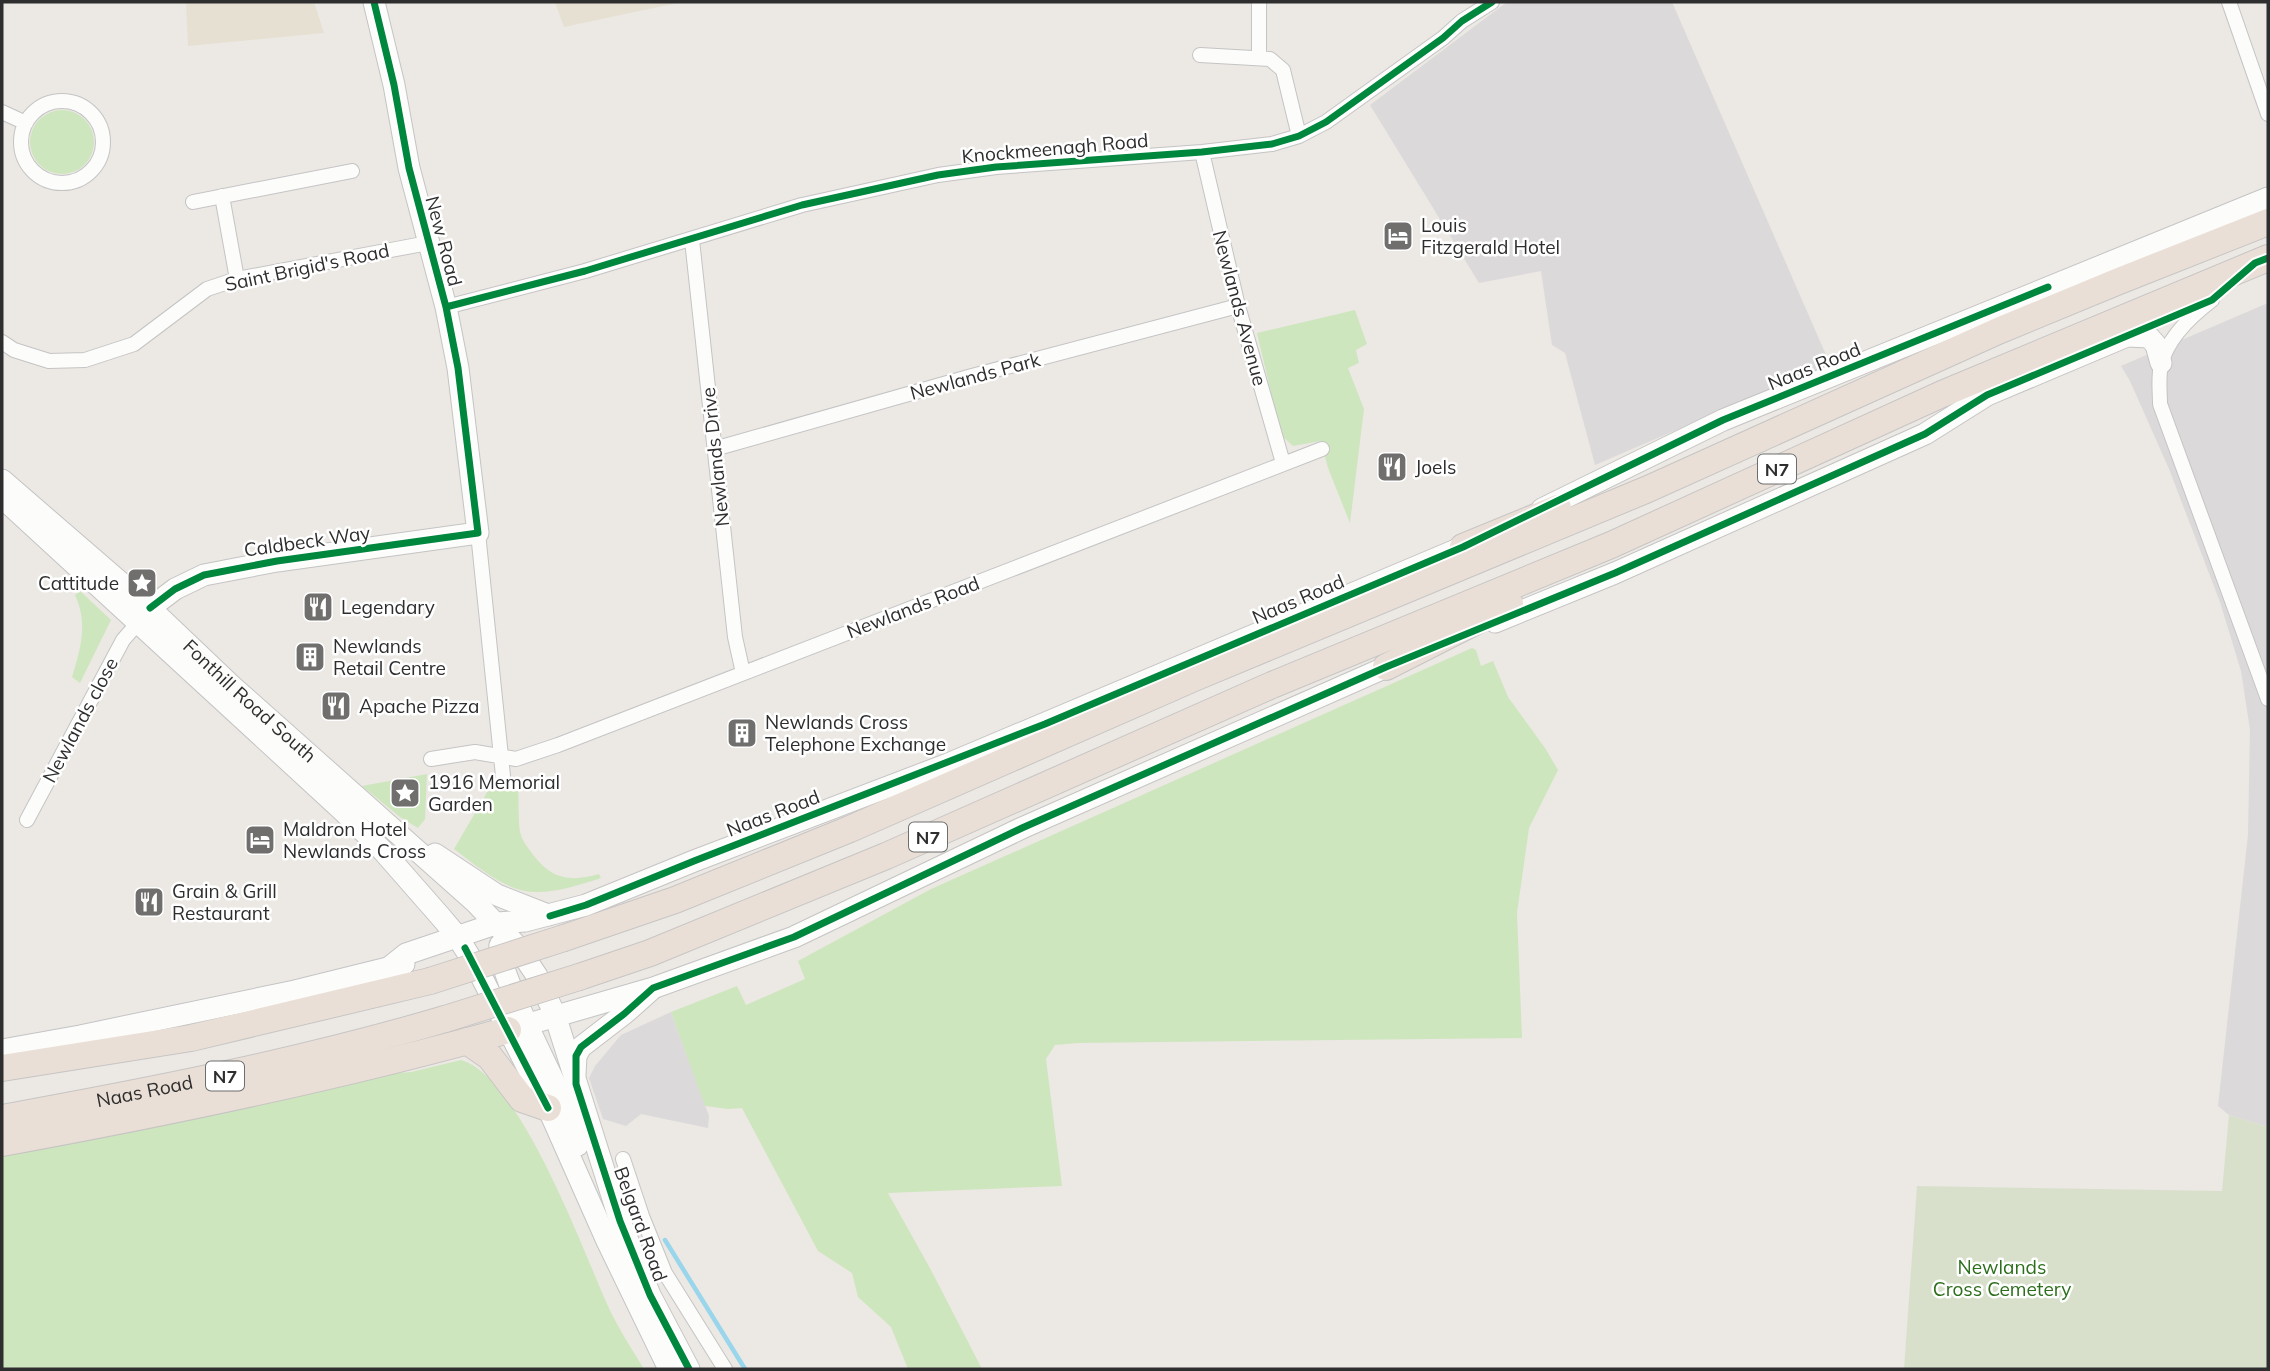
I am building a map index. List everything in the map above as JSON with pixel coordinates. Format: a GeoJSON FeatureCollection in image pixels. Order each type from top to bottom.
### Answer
{"type":"FeatureCollection","features":[{"type":"Feature","properties":{"kind":"highway","name":"Naas Road"},"geometry":{"type":"LineString","coordinates":[[2,1068],[191,1038],[430,981],[675,900],[850,829],[1182,683],[1648,489],[2010,326],[2223,241],[2268,220]]}},
{"type":"Feature","properties":{"kind":"highway","name":"N7"},"geometry":{"type":"LineString","coordinates":[[2212,300],[2262,261]]}},
{"type":"Feature","properties":{"kind":"highway","name":"Naas Road"},"geometry":{"type":"LineString","coordinates":[[2,1118],[219,1077],[370,1041],[650,953],[826,881],[1272,685],[1611,545],[1942,394],[2262,261]]}},
{"type":"Feature","properties":{"kind":"highway","name":"N7"},"geometry":{"type":"LineString","coordinates":[[1463,547],[1634,477],[1820,410]]}},
{"type":"Feature","properties":{"kind":"highway"},"geometry":{"type":"LineString","coordinates":[[1386,667],[1515,601],[1611,545]]}},
{"type":"Feature","properties":{"kind":"highway"},"geometry":{"type":"LineString","coordinates":[[2,1143],[236,1098],[378,1066],[517,1027]]}},
{"type":"Feature","properties":{"kind":"highway"},"geometry":{"type":"LineString","coordinates":[[467,1041],[489,1058],[522,1099],[548,1108]]}},
{"type":"Feature","properties":{"kind":"main road","name":"New Road"},"geometry":{"type":"LineString","coordinates":[[374,2],[428,243],[446,307],[463,405],[478,533]]}},
{"type":"Feature","properties":{"kind":"main road","name":"Naas Road"},"geometry":{"type":"LineString","coordinates":[[461,942],[505,935],[525,921],[586,905],[972,754],[1463,547],[1723,420],[2268,198]]}},
{"type":"Feature","properties":{"kind":"main road"},"geometry":{"type":"LineString","coordinates":[[517,1027],[653,988],[794,937],[989,844],[1386,667],[1615,573],[1924,434],[1987,395],[2127,336],[2149,337],[2156,345],[2161,363]]}},
{"type":"Feature","properties":{"kind":"main road","name":"Fonthill Road South"},"geometry":{"type":"LineString","coordinates":[[2,480],[144,615],[383,851],[461,942]]}},
{"type":"Feature","properties":{"kind":"main road","name":"Fonthill Road South"},"geometry":{"type":"LineString","coordinates":[[2,497],[232,686],[394,830],[505,935]]}},
{"type":"Feature","properties":{"kind":"main road","name":"Caldbeck Way"},"geometry":{"type":"LineString","coordinates":[[144,615],[164,596],[187,582],[215,572],[478,533]]}},
{"type":"Feature","properties":{"kind":"main road"},"geometry":{"type":"LineString","coordinates":[[394,830],[497,895],[550,916]]}},
{"type":"Feature","properties":{"kind":"main road"},"geometry":{"type":"LineString","coordinates":[[422,948],[432,925],[428,902]]}},
{"type":"Feature","properties":{"kind":"main road"},"geometry":{"type":"LineString","coordinates":[[505,935],[499,950],[517,1027],[561,1096],[579,1149],[596,1214]]}},
{"type":"Feature","properties":{"kind":"main road","name":"Belgard Road"},"geometry":{"type":"LineString","coordinates":[[505,935],[537,976],[555,1015],[621,1221],[650,1295],[689,1369]]}},
{"type":"Feature","properties":{"kind":"main road"},"geometry":{"type":"LineString","coordinates":[[391,966],[406,954],[422,948],[461,942]]}},
{"type":"Feature","properties":{"kind":"main road"},"geometry":{"type":"LineString","coordinates":[[2,1050],[295,991],[391,966],[461,942]]}},
{"type":"Feature","properties":{"kind":"main road","name":"Belgard Road"},"geometry":{"type":"LineString","coordinates":[[461,942],[517,1027],[548,1108],[607,1241],[669,1369]]}},
{"type":"Feature","properties":{"kind":"main road"},"geometry":{"type":"LineString","coordinates":[[576,1084],[576,1056],[581,1047],[653,988]]}},
{"type":"Feature","properties":{"kind":"street"},"geometry":{"type":"LineString","coordinates":[[1259,2],[1259,58]]}},
{"type":"Feature","properties":{"kind":"street","name":"Knockmeenagh Road"},"geometry":{"type":"LineString","coordinates":[[446,307],[692,240],[727,226],[802,205],[938,175],[996,167],[1202,152],[1272,144],[1299,136],[1326,122],[1443,38],[1462,21],[1492,2]]}},
{"type":"Feature","properties":{"kind":"street"},"geometry":{"type":"LineString","coordinates":[[2229,2],[2268,114]]}},
{"type":"Feature","properties":{"kind":"street"},"geometry":{"type":"LineString","coordinates":[[1200,55],[1270,59],[1283,70],[1299,136]]}},
{"type":"Feature","properties":{"kind":"street"},"geometry":{"type":"LineString","coordinates":[[58,101],[83,107],[93,115],[100,126],[102,152],[97,163],[88,174],[78,180],[65,183],[41,178],[31,170],[24,159],[21,136],[26,122],[34,112],[58,101]]}},
{"type":"Feature","properties":{"kind":"street"},"geometry":{"type":"LineString","coordinates":[[2,111],[26,122]]}},
{"type":"Feature","properties":{"kind":"street","name":"Newlands Avenue"},"geometry":{"type":"LineString","coordinates":[[1202,152],[1238,306],[1283,463]]}},
{"type":"Feature","properties":{"kind":"street"},"geometry":{"type":"LineString","coordinates":[[193,202],[352,171]]}},
{"type":"Feature","properties":{"kind":"street"},"geometry":{"type":"LineString","coordinates":[[222,196],[237,279]]}},
{"type":"Feature","properties":{"kind":"street","name":"Newlands Drive"},"geometry":{"type":"LineString","coordinates":[[692,240],[735,637],[743,673]]}},
{"type":"Feature","properties":{"kind":"street","name":"Saint Brigid's Road"},"geometry":{"type":"LineString","coordinates":[[2,342],[14,350],[49,361],[85,360],[134,344],[207,289],[237,279],[428,243]]}},
{"type":"Feature","properties":{"kind":"street"},"geometry":{"type":"LineString","coordinates":[[2212,300],[2189,318],[2161,363],[2160,404],[2268,699]]}},
{"type":"Feature","properties":{"kind":"street","name":"Newlands Park"},"geometry":{"type":"LineString","coordinates":[[714,449],[972,376],[1238,306]]}},
{"type":"Feature","properties":{"kind":"street","name":"Newlands Road"},"geometry":{"type":"LineString","coordinates":[[431,759],[475,752],[516,759],[558,745],[1322,449]]}},
{"type":"Feature","properties":{"kind":"street","name":"New Road"},"geometry":{"type":"LineString","coordinates":[[478,533],[503,776]]}},
{"type":"Feature","properties":{"kind":"street","name":"Newlands close"},"geometry":{"type":"LineString","coordinates":[[27,820],[123,640],[144,615]]}},
{"type":"Feature","properties":{"kind":"street","name":"Belgard Road"},"geometry":{"type":"LineString","coordinates":[[623,1159],[661,1264],[725,1369]]}},
{"type":"Feature","properties":{"kind":"shaded area"},"geometry":{"type":"Polygon","coordinates":[[[186,2],[314,2],[324,33],[188,46],[186,2]]]}},
{"type":"Feature","properties":{"kind":"shaded area"},"geometry":{"type":"Polygon","coordinates":[[[555,2],[682,2],[564,27],[555,2]]]}},
{"type":"Feature","properties":{"kind":"shaded area"},"geometry":{"type":"Polygon","coordinates":[[[1507,2],[1672,2],[1830,364],[1595,465],[1565,353],[1552,345],[1541,271],[1479,283],[1370,105],[1507,2]]]}},
{"type":"Feature","properties":{"kind":"shaded area"},"geometry":{"type":"Polygon","coordinates":[[[2268,303],[2268,1127],[2229,1115],[2218,1106],[2248,835],[2250,730],[2241,671],[2220,602],[2169,469],[2121,366],[2268,303]]]}},
{"type":"Feature","properties":{"kind":"shaded area"},"geometry":{"type":"Polygon","coordinates":[[[671,1012],[709,1116],[708,1128],[641,1114],[626,1126],[603,1119],[589,1078],[595,1066],[621,1035],[671,1012]]]}},
{"type":"Feature","properties":{"kind":"green space"},"geometry":{"type":"Polygon","coordinates":[[[62,110],[74,112],[85,119],[92,130],[92,154],[85,165],[74,172],[62,174],[50,172],[39,165],[32,154],[30,142],[32,130],[39,119],[50,112],[62,110]]]}},
{"type":"Feature","properties":{"kind":"green space"},"geometry":{"type":"Polygon","coordinates":[[[1355,310],[1367,344],[1356,350],[1359,363],[1348,368],[1364,409],[1350,523],[1328,468],[1321,441],[1293,446],[1281,435],[1257,333],[1355,310]]]}},
{"type":"Feature","properties":{"kind":"green space"},"geometry":{"type":"Polygon","coordinates":[[[80,591],[111,620],[80,683],[72,677],[82,636],[81,616],[75,595],[80,591]]]}},
{"type":"Feature","properties":{"kind":"green space"},"geometry":{"type":"Polygon","coordinates":[[[1472,648],[1476,650],[1481,666],[1493,661],[1508,697],[1558,770],[1529,828],[1517,913],[1522,1038],[1055,1045],[1046,1059],[1062,1186],[888,1193],[982,1369],[908,1369],[891,1327],[858,1297],[852,1273],[818,1251],[742,1108],[705,1106],[671,1012],[737,986],[746,1005],[805,979],[798,961],[931,889],[1472,648]]]}},
{"type":"Feature","properties":{"kind":"green space"},"geometry":{"type":"Polygon","coordinates":[[[427,774],[425,819],[418,828],[362,786],[427,774]]]}},
{"type":"Feature","properties":{"kind":"green space"},"geometry":{"type":"Polygon","coordinates":[[[518,787],[520,832],[538,861],[560,876],[578,878],[599,874],[601,878],[555,890],[522,890],[492,876],[454,849],[489,789],[518,787]]]}},
{"type":"Feature","properties":{"kind":"green space"},"geometry":{"type":"Polygon","coordinates":[[[461,1060],[483,1073],[505,1097],[526,1130],[566,1207],[611,1312],[644,1369],[2,1369],[2,1155],[461,1060]]]}},
{"type":"Feature","properties":{"kind":"green space","name":"Newlands Cross Cemetery"},"geometry":{"type":"Polygon","coordinates":[[[2229,1115],[2268,1127],[2268,1369],[1904,1369],[1917,1186],[2222,1191],[2229,1115]]]}},
{"type":"Feature","properties":{"kind":"waterway"},"geometry":{"type":"LineString","coordinates":[[665,1240],[745,1369]]}},
{"type":"Feature","properties":{"kind":"cycle path"},"geometry":{"type":"LineString","coordinates":[[150,608],[175,589],[204,575],[277,561],[478,533],[458,368],[446,307],[409,168],[394,85],[374,2]]}},
{"type":"Feature","properties":{"kind":"cycle path"},"geometry":{"type":"LineString","coordinates":[[446,307],[585,271],[802,205],[938,175],[996,167],[1202,152],[1272,144],[1299,136],[1326,122],[1443,38],[1462,21],[1492,2]]}},
{"type":"Feature","properties":{"kind":"cycle path"},"geometry":{"type":"LineString","coordinates":[[689,1369],[650,1295],[620,1221],[576,1084],[576,1056],[581,1047],[653,988],[794,937],[1022,828],[1386,667],[1615,573],[1925,434],[1987,395],[2212,300],[2255,263],[2268,258]]}},
{"type":"Feature","properties":{"kind":"cycle path"},"geometry":{"type":"LineString","coordinates":[[550,916],[586,905],[1045,724],[1463,547],[1723,420],[2048,287]]}},
{"type":"Feature","properties":{"kind":"cycle path"},"geometry":{"type":"LineString","coordinates":[[465,948],[548,1108]]}},
{"type":"Feature","properties":{"kind":"place","name":"Louis Fitzgerald Hotel"},"geometry":{"type":"Point","coordinates":[1398,236]}},
{"type":"Feature","properties":{"kind":"place","name":"Joels"},"geometry":{"type":"Point","coordinates":[1392,467]}},
{"type":"Feature","properties":{"kind":"place","name":"Cattitude"},"geometry":{"type":"Point","coordinates":[142,583]}},
{"type":"Feature","properties":{"kind":"place","name":"Legendary"},"geometry":{"type":"Point","coordinates":[318,607]}},
{"type":"Feature","properties":{"kind":"place","name":"Newlands Retail Centre"},"geometry":{"type":"Point","coordinates":[310,657]}},
{"type":"Feature","properties":{"kind":"place","name":"Apache Pizza"},"geometry":{"type":"Point","coordinates":[336,706]}},
{"type":"Feature","properties":{"kind":"place","name":"Newlands Cross Telephone Exchange"},"geometry":{"type":"Point","coordinates":[742,733]}},
{"type":"Feature","properties":{"kind":"place","name":"1916 Memorial Garden"},"geometry":{"type":"Point","coordinates":[405,793]}},
{"type":"Feature","properties":{"kind":"place","name":"Maldron Hotel Newlands Cross"},"geometry":{"type":"Point","coordinates":[260,840]}},
{"type":"Feature","properties":{"kind":"place","name":"Grain & Grill Restaurant"},"geometry":{"type":"Point","coordinates":[149,902]}}]}
